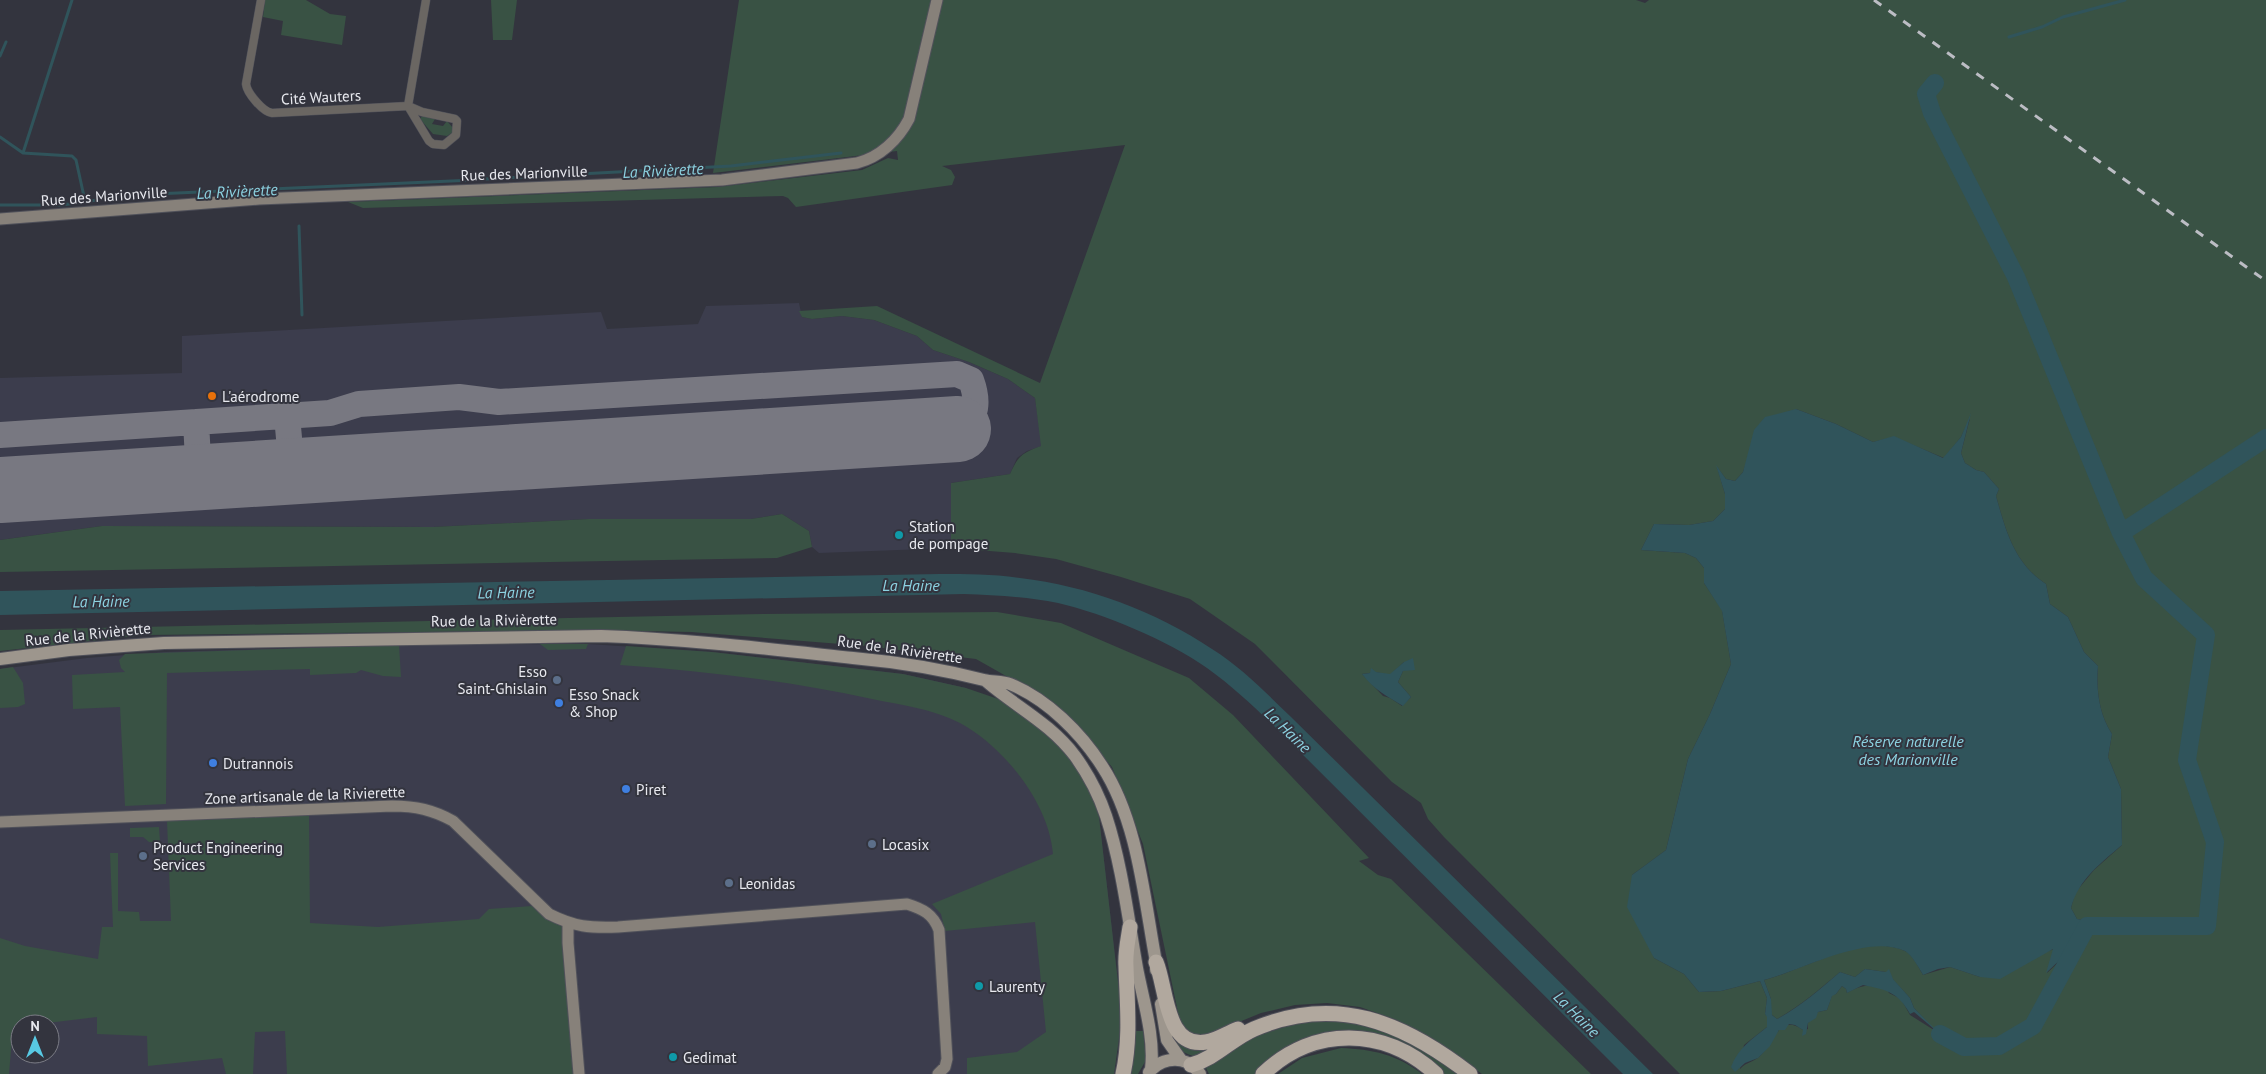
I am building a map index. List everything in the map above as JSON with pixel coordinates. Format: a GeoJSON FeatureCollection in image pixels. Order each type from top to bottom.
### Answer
{"type":"FeatureCollection","features":[{"type":"Feature","properties":{"kind":"highway"},"geometry":{"type":"LineString","coordinates":[[1123,1074],[1128,1044],[1128,1001],[1125,964],[1130,927]]}},
{"type":"Feature","properties":{"kind":"highway"},"geometry":{"type":"LineString","coordinates":[[1156,962],[1176,1030],[1186,1039],[1197,1043],[1208,1042],[1236,1029],[1306,1014],[1325,1012],[1362,1017],[1380,1022],[1413,1036],[1470,1074]]}},
{"type":"Feature","properties":{"kind":"highway"},"geometry":{"type":"LineString","coordinates":[[1191,1066],[1210,1058],[1240,1036],[1270,1023]]}},
{"type":"Feature","properties":{"kind":"highway"},"geometry":{"type":"LineString","coordinates":[[1263,1074],[1274,1064],[1301,1048],[1325,1040],[1346,1038],[1378,1041],[1399,1048],[1418,1059],[1436,1074]]}},
{"type":"Feature","properties":{"kind":"main road","name":"Rue de la Rivièrette"},"geometry":{"type":"LineString","coordinates":[[0,659],[69,650],[164,643],[601,636],[679,640],[876,660],[937,668],[986,681],[1008,684],[1040,702],[1074,731],[1102,767],[1121,803],[1132,838],[1156,962],[1156,975],[1167,1040],[1191,1066]]}},
{"type":"Feature","properties":{"kind":"main road"},"geometry":{"type":"LineString","coordinates":[[986,681],[1049,728],[1074,755],[1084,770],[1106,816],[1130,927],[1152,1045],[1149,1072]]}},
{"type":"Feature","properties":{"kind":"main road"},"geometry":{"type":"LineString","coordinates":[[1149,1072],[1166,1060],[1191,1066]]}},
{"type":"Feature","properties":{"kind":"street","name":"Cité Wauters"},"geometry":{"type":"LineString","coordinates":[[260,0],[246,84],[248,91],[265,111],[272,113],[408,106],[422,112],[455,119],[457,121],[456,135],[444,145],[433,144],[429,141],[408,106]]}},
{"type":"Feature","properties":{"kind":"street"},"geometry":{"type":"LineString","coordinates":[[408,106],[426,0]]}},
{"type":"Feature","properties":{"kind":"street","name":"Rue des Marionville"},"geometry":{"type":"LineString","coordinates":[[0,219],[269,199],[722,180],[857,163],[870,159],[886,148],[901,133],[909,119],[937,0]]}},
{"type":"Feature","properties":{"kind":"street","name":"Zone artisanale de la Rivierette"},"geometry":{"type":"LineString","coordinates":[[0,822],[417,806],[436,812],[454,821],[550,914],[568,924],[592,928],[618,927],[907,904],[924,910],[935,919],[941,942],[947,1059],[945,1067],[938,1074]]}},
{"type":"Feature","properties":{"kind":"street"},"geometry":{"type":"LineString","coordinates":[[568,924],[579,1074]]}},
{"type":"Feature","properties":{"kind":"shaded area"},"geometry":{"type":"Polygon","coordinates":[[[799,303],[802,317],[812,319],[842,316],[874,320],[917,336],[933,350],[969,362],[1008,379],[1035,398],[1042,446],[1027,451],[1017,458],[1010,474],[951,483],[951,548],[819,553],[812,547],[809,531],[782,514],[751,519],[589,519],[433,527],[102,526],[0,540],[0,378],[182,373],[182,336],[601,312],[607,329],[698,324],[706,306],[799,303]]]}},
{"type":"Feature","properties":{"kind":"shaded area"},"geometry":{"type":"Polygon","coordinates":[[[588,644],[712,652],[903,674],[966,688],[1091,793],[1099,817],[1122,1017],[1114,1074],[0,1074],[0,669],[87,658],[165,652],[399,645],[588,644]]]}},
{"type":"Feature","properties":{"kind":"green space"},"geometry":{"type":"Polygon","coordinates":[[[265,0],[306,0],[330,14],[346,16],[342,45],[281,35],[283,21],[263,17],[265,0]]]}},
{"type":"Feature","properties":{"kind":"green space"},"geometry":{"type":"Polygon","coordinates":[[[491,0],[517,0],[512,40],[493,40],[491,0]]]}},
{"type":"Feature","properties":{"kind":"green space"},"geometry":{"type":"Polygon","coordinates":[[[739,0],[1636,0],[1645,3],[1649,0],[2266,0],[2266,1074],[1680,1074],[1444,837],[1428,819],[1421,803],[1392,782],[1255,644],[1190,599],[1121,577],[1056,559],[1015,553],[951,548],[951,483],[1010,474],[1021,456],[1041,446],[1035,398],[1008,379],[969,362],[933,350],[917,336],[874,320],[842,316],[812,319],[802,317],[799,311],[877,306],[1040,383],[1125,145],[942,166],[951,170],[955,177],[952,185],[796,207],[788,198],[783,196],[363,208],[348,202],[718,187],[862,170],[888,158],[898,160],[897,151],[713,173],[739,0]],[[1796,409],[1748,457],[1743,472],[1735,481],[1726,479],[1717,467],[1725,494],[1725,509],[1713,521],[1689,525],[1654,524],[1641,550],[1685,553],[1696,558],[1704,568],[1704,583],[1722,610],[1731,664],[1688,759],[1666,850],[1632,875],[1654,958],[1684,974],[1699,992],[1721,991],[1760,981],[1767,998],[1765,1014],[1767,1016],[1767,1027],[1744,1045],[1740,1069],[1760,1056],[1783,1027],[1788,1025],[1803,1030],[1808,1029],[1808,1023],[1818,1012],[1827,1010],[1832,995],[1836,994],[1842,986],[1846,989],[1847,993],[1860,987],[1883,982],[1889,993],[1901,999],[1910,1015],[1937,1032],[1914,1008],[1910,998],[1886,972],[1865,969],[1855,977],[1840,972],[1810,997],[1777,1019],[1771,1014],[1771,999],[1764,980],[1853,949],[1889,946],[1908,953],[1923,975],[1950,967],[1980,977],[2054,949],[2047,973],[2077,945],[2089,921],[2077,919],[2071,908],[2075,893],[2094,870],[2122,845],[2121,789],[2108,757],[2112,734],[2099,702],[2098,666],[2084,652],[2068,617],[2050,604],[2046,584],[2035,576],[2019,556],[2008,534],[1996,496],[1999,489],[1984,472],[1976,470],[1965,463],[1961,453],[1970,418],[1961,437],[1944,458],[1894,437],[1873,442],[1836,424],[1796,409]],[[2217,472],[2120,536],[2141,574],[2126,534],[2217,472]],[[1404,662],[1390,675],[1376,672],[1362,674],[1383,696],[1402,706],[1411,697],[1398,682],[1403,671],[1409,669],[1404,662]]]}},
{"type":"Feature","properties":{"kind":"green space"},"geometry":{"type":"Polygon","coordinates":[[[422,116],[435,119],[432,124],[443,126],[447,121],[453,128],[453,132],[447,136],[433,134],[420,119],[422,116]]]}},
{"type":"Feature","properties":{"kind":"green space"},"geometry":{"type":"Polygon","coordinates":[[[782,514],[809,531],[812,547],[777,558],[0,572],[0,540],[102,526],[433,527],[589,519],[751,519],[782,514]]]}},
{"type":"Feature","properties":{"kind":"green space"},"geometry":{"type":"Polygon","coordinates":[[[997,612],[1061,623],[1189,678],[1233,715],[1369,858],[1359,861],[1378,875],[1391,879],[1591,1074],[1482,1074],[1432,1038],[1397,1020],[1360,1007],[1327,1003],[1295,1005],[1261,1013],[1200,1038],[1181,1027],[1143,844],[1112,767],[1057,705],[976,659],[866,646],[691,632],[594,630],[145,635],[0,651],[0,630],[762,614],[997,612]]]}},
{"type":"Feature","properties":{"kind":"green space"},"geometry":{"type":"Polygon","coordinates":[[[540,644],[588,644],[586,649],[548,650],[540,644]]]}},
{"type":"Feature","properties":{"kind":"green space"},"geometry":{"type":"Polygon","coordinates":[[[399,645],[401,677],[383,676],[361,670],[356,673],[310,675],[310,669],[167,673],[166,804],[125,806],[120,707],[73,709],[72,675],[125,672],[121,668],[119,660],[125,654],[399,645]]]}},
{"type":"Feature","properties":{"kind":"green space"},"geometry":{"type":"Polygon","coordinates":[[[626,646],[712,652],[903,674],[966,688],[1007,702],[1053,738],[1074,762],[1091,793],[1099,817],[1122,1017],[1114,1074],[967,1074],[967,1058],[1017,1052],[1046,1032],[1035,922],[945,931],[941,914],[932,904],[1053,854],[1050,835],[1043,815],[1033,796],[1022,778],[993,746],[976,733],[950,718],[917,708],[778,682],[684,670],[620,665],[626,646]]]}},
{"type":"Feature","properties":{"kind":"green space"},"geometry":{"type":"Polygon","coordinates":[[[13,667],[23,683],[25,704],[18,707],[0,708],[0,669],[13,667]]]}},
{"type":"Feature","properties":{"kind":"green space"},"geometry":{"type":"Polygon","coordinates":[[[309,815],[310,923],[378,927],[479,919],[489,909],[532,906],[568,929],[579,1074],[287,1074],[285,1031],[255,1032],[253,1074],[226,1074],[222,1058],[148,1066],[147,1036],[97,1034],[97,1017],[60,1021],[60,1014],[10,1014],[9,1074],[0,1074],[0,938],[25,946],[98,959],[102,927],[113,927],[110,853],[118,853],[118,911],[139,912],[140,921],[171,921],[167,821],[309,815]]]}},
{"type":"Feature","properties":{"kind":"green space"},"geometry":{"type":"Polygon","coordinates":[[[159,827],[160,842],[149,842],[143,837],[130,837],[130,828],[159,827]]]}},
{"type":"Feature","properties":{"kind":"green space"},"geometry":{"type":"Polygon","coordinates":[[[1335,1020],[1368,1025],[1395,1035],[1421,1049],[1457,1074],[1442,1074],[1353,1033],[1257,1074],[1209,1074],[1206,1068],[1254,1037],[1303,1021],[1335,1020]]]}},
{"type":"Feature","properties":{"kind":"green space"},"geometry":{"type":"Polygon","coordinates":[[[1135,1031],[1143,1031],[1146,1060],[1138,1074],[1129,1074],[1135,1031]]]}},
{"type":"Feature","properties":{"kind":"green space"},"geometry":{"type":"Polygon","coordinates":[[[1170,1031],[1217,1045],[1195,1056],[1190,1055],[1178,1048],[1170,1031]]]}},
{"type":"Feature","properties":{"kind":"green space"},"geometry":{"type":"Polygon","coordinates":[[[1341,1048],[1384,1054],[1404,1062],[1422,1074],[1278,1074],[1302,1058],[1341,1048]]]}},
{"type":"Feature","properties":{"kind":"water","name":"Réserve naturelle des Marionville"},"geometry":{"type":"Polygon","coordinates":[[[1796,409],[1836,424],[1873,442],[1894,436],[1943,458],[1961,437],[1971,413],[1961,453],[1965,463],[1976,470],[1984,472],[1999,489],[1996,496],[2008,534],[2019,556],[2035,576],[2046,584],[2050,604],[2068,617],[2084,652],[2098,666],[2099,702],[2112,734],[2108,757],[2121,789],[2122,845],[2091,873],[2079,889],[2071,908],[2077,919],[2089,921],[2077,944],[2046,973],[2053,949],[2000,979],[1980,977],[1950,967],[1923,975],[1908,953],[1890,947],[1873,947],[1835,955],[1764,980],[1771,999],[1772,1015],[1777,1019],[1794,1009],[1840,972],[1855,977],[1865,969],[1886,972],[1889,969],[1893,979],[1910,998],[1914,1008],[1940,1034],[1914,1012],[1910,1014],[1901,1001],[1891,993],[1863,985],[1847,993],[1846,989],[1842,986],[1832,996],[1827,1010],[1818,1012],[1816,1018],[1808,1023],[1806,1034],[1802,1036],[1803,1030],[1789,1024],[1785,1030],[1779,1030],[1770,1046],[1758,1058],[1745,1063],[1735,1072],[1731,1067],[1737,1054],[1767,1027],[1767,1017],[1765,1014],[1767,998],[1760,981],[1721,991],[1699,992],[1684,974],[1654,958],[1627,907],[1632,875],[1666,850],[1688,759],[1731,664],[1722,611],[1704,583],[1704,568],[1696,558],[1685,553],[1641,550],[1654,524],[1689,525],[1713,521],[1725,509],[1725,494],[1716,465],[1726,479],[1735,481],[1743,472],[1754,430],[1765,417],[1796,409]]]}},
{"type":"Feature","properties":{"kind":"water","name":"La Haine"},"geometry":{"type":"Polygon","coordinates":[[[980,574],[1010,577],[1071,587],[1096,594],[1120,602],[1168,623],[1223,656],[1290,716],[1653,1074],[1623,1074],[1273,725],[1224,681],[1191,658],[1155,638],[1115,621],[1058,603],[1035,599],[964,594],[0,615],[0,591],[980,574]]]}},
{"type":"Feature","properties":{"kind":"water"},"geometry":{"type":"Polygon","coordinates":[[[1413,658],[1415,670],[1403,671],[1398,682],[1411,697],[1403,706],[1376,689],[1362,674],[1370,673],[1371,668],[1376,672],[1390,674],[1404,662],[1413,658]]]}},
{"type":"Feature","properties":{"kind":"waterway"},"geometry":{"type":"LineString","coordinates":[[23,153],[72,0]]}},
{"type":"Feature","properties":{"kind":"waterway"},"geometry":{"type":"LineString","coordinates":[[2009,37],[2042,27],[2063,17],[2125,0]]}},
{"type":"Feature","properties":{"kind":"waterway"},"geometry":{"type":"LineString","coordinates":[[0,56],[6,42]]}},
{"type":"Feature","properties":{"kind":"waterway"},"geometry":{"type":"LineString","coordinates":[[1935,83],[1926,94],[1932,113],[2016,277],[2121,533]]}},
{"type":"Feature","properties":{"kind":"waterway"},"geometry":{"type":"LineString","coordinates":[[0,137],[23,153],[72,156],[76,160],[85,201]]}},
{"type":"Feature","properties":{"kind":"waterway","name":"La Rivièrette"},"geometry":{"type":"LineString","coordinates":[[485,179],[731,166],[841,153]]}},
{"type":"Feature","properties":{"kind":"waterway","name":"La Rivièrette"},"geometry":{"type":"LineString","coordinates":[[0,205],[62,205],[132,195],[474,180]]}},
{"type":"Feature","properties":{"kind":"waterway"},"geometry":{"type":"LineString","coordinates":[[299,226],[302,315]]}},
{"type":"Feature","properties":{"kind":"waterway"},"geometry":{"type":"LineString","coordinates":[[1940,1034],[1964,1047],[1999,1046],[2033,1026],[2087,926],[2207,926],[2215,842],[2187,760],[2206,635],[2144,578],[2121,533],[2266,438]]}},
{"type":"Feature","properties":{"kind":"taxiway"},"geometry":{"type":"LineString","coordinates":[[0,435],[330,413],[359,404],[459,397],[499,402],[957,374],[971,380],[976,401],[970,420],[958,429]]}},
{"type":"Feature","properties":{"kind":"taxiway"},"geometry":{"type":"LineString","coordinates":[[287,416],[292,471]]}},
{"type":"Feature","properties":{"kind":"taxiway"},"geometry":{"type":"LineString","coordinates":[[196,422],[199,478]]}},
{"type":"Feature","properties":{"kind":"runway"},"geometry":{"type":"LineString","coordinates":[[0,490],[958,429]]}},
{"type":"Feature","properties":{"kind":"railway"},"geometry":{"type":"LineString","coordinates":[[1874,0],[2266,281]]}},
{"type":"Feature","properties":{"kind":"place","name":"L'aérodrome"},"geometry":{"type":"Point","coordinates":[212,396]}},
{"type":"Feature","properties":{"kind":"place","name":"Station de pompage"},"geometry":{"type":"Point","coordinates":[899,535]}},
{"type":"Feature","properties":{"kind":"place","name":"Esso Saint-Ghislain"},"geometry":{"type":"Point","coordinates":[557,680]}},
{"type":"Feature","properties":{"kind":"place","name":"Esso Snack & Shop"},"geometry":{"type":"Point","coordinates":[559,703]}},
{"type":"Feature","properties":{"kind":"place","name":"Dutrannois"},"geometry":{"type":"Point","coordinates":[213,763]}},
{"type":"Feature","properties":{"kind":"place","name":"Piret"},"geometry":{"type":"Point","coordinates":[626,789]}},
{"type":"Feature","properties":{"kind":"place","name":"Locasix"},"geometry":{"type":"Point","coordinates":[872,844]}},
{"type":"Feature","properties":{"kind":"place","name":"Product Engineering Services"},"geometry":{"type":"Point","coordinates":[143,856]}},
{"type":"Feature","properties":{"kind":"place","name":"Leonidas"},"geometry":{"type":"Point","coordinates":[729,883]}},
{"type":"Feature","properties":{"kind":"place","name":"Laurenty"},"geometry":{"type":"Point","coordinates":[979,986]}},
{"type":"Feature","properties":{"kind":"place","name":"Gedimat"},"geometry":{"type":"Point","coordinates":[673,1057]}}]}
